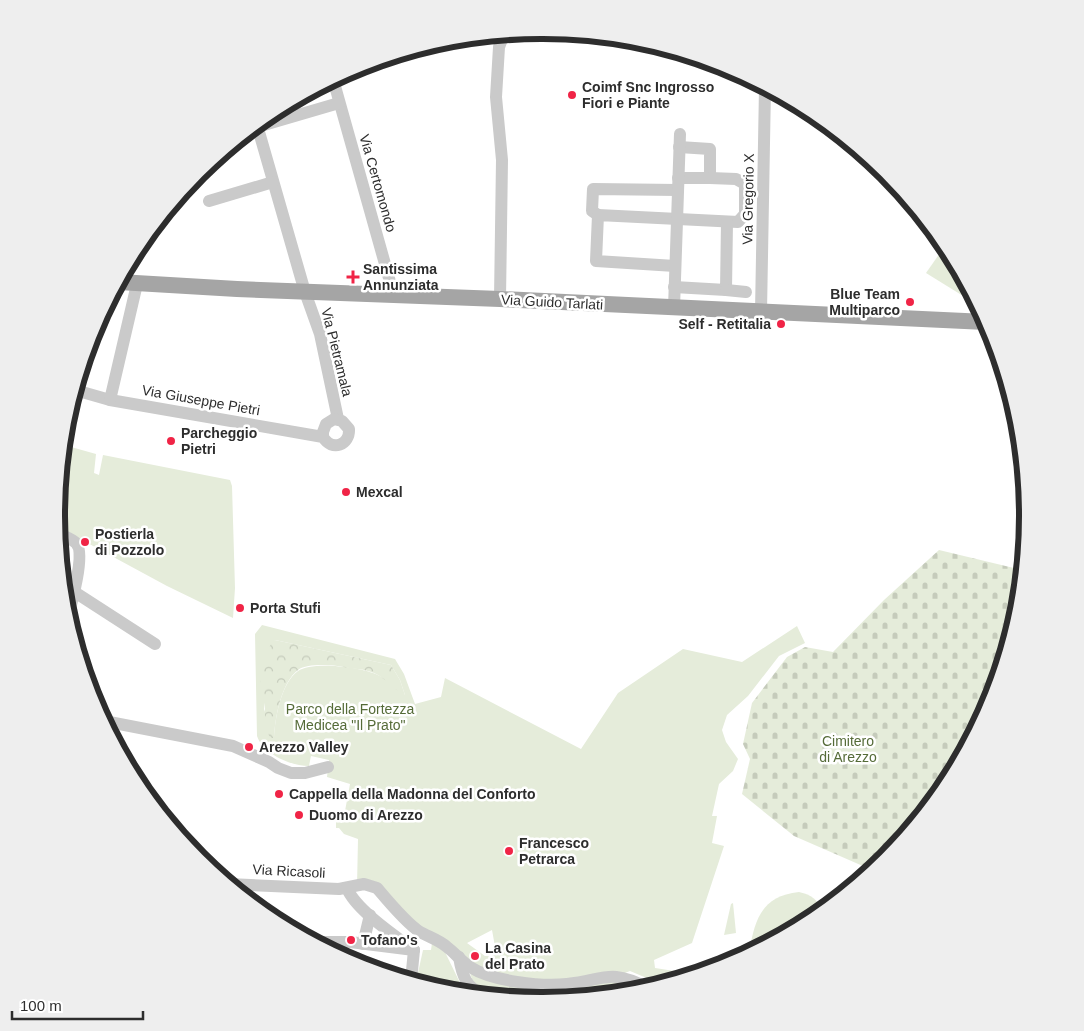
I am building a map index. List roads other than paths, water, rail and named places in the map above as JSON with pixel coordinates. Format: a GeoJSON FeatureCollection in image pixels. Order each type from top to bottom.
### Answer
{"type":"FeatureCollection","features":[{"type":"Feature","properties":{"kind":"main road","name":"Via Guido Tarlati"},"geometry":{"type":"LineString","coordinates":[[126,283],[977,322]]}},
{"type":"Feature","properties":{"kind":"main road"},"geometry":{"type":"LineString","coordinates":[[802,314],[845,309],[904,311],[977,321]]}},
{"type":"Feature","properties":{"kind":"main road"},"geometry":{"type":"LineString","coordinates":[[844,316],[903,314],[904,311]]}},
{"type":"Feature","properties":{"kind":"street"},"geometry":{"type":"LineString","coordinates":[[500,299],[502,160],[496,97],[502,41]]}},
{"type":"Feature","properties":{"kind":"street","name":"Via Certomondo"},"geometry":{"type":"LineString","coordinates":[[335,86],[394,296]]}},
{"type":"Feature","properties":{"kind":"street","name":"Via Gregorio X"},"geometry":{"type":"LineString","coordinates":[[761,312],[765,95]]}},
{"type":"Feature","properties":{"kind":"street"},"geometry":{"type":"LineString","coordinates":[[274,121],[339,103]]}},
{"type":"Feature","properties":{"kind":"street","name":"Via Pietramala"},"geometry":{"type":"LineString","coordinates":[[259,132],[305,292],[320,334],[338,419]]}},
{"type":"Feature","properties":{"kind":"street"},"geometry":{"type":"LineString","coordinates":[[674,308],[680,141],[710,149],[710,178]]}},
{"type":"Feature","properties":{"kind":"street"},"geometry":{"type":"LineString","coordinates":[[710,178],[736,179],[745,184],[745,214],[738,222],[727,222],[598,215],[592,211],[593,189],[678,184],[710,178]]}},
{"type":"Feature","properties":{"kind":"street"},"geometry":{"type":"LineString","coordinates":[[209,201],[273,182]]}},
{"type":"Feature","properties":{"kind":"street"},"geometry":{"type":"LineString","coordinates":[[598,215],[596,261],[675,266]]}},
{"type":"Feature","properties":{"kind":"street"},"geometry":{"type":"LineString","coordinates":[[726,290],[727,222]]}},
{"type":"Feature","properties":{"kind":"street"},"geometry":{"type":"LineString","coordinates":[[110,400],[138,284]]}},
{"type":"Feature","properties":{"kind":"street"},"geometry":{"type":"LineString","coordinates":[[674,287],[746,292]]}},
{"type":"Feature","properties":{"kind":"street","name":"Via Giuseppe Pietri"},"geometry":{"type":"LineString","coordinates":[[81,392],[110,400],[323,437],[325,441],[337,446],[345,442],[349,436],[349,429],[345,422],[338,419]]}},
{"type":"Feature","properties":{"kind":"street"},"geometry":{"type":"LineString","coordinates":[[323,437],[322,432],[326,424],[329,421],[338,419]]}},
{"type":"Feature","properties":{"kind":"street"},"geometry":{"type":"LineString","coordinates":[[66,537],[76,543],[79,550],[79,562],[72,598]]}},
{"type":"Feature","properties":{"kind":"street"},"geometry":{"type":"LineString","coordinates":[[74,591],[155,644]]}},
{"type":"Feature","properties":{"kind":"street"},"geometry":{"type":"LineString","coordinates":[[113,723],[233,746],[291,773],[305,773],[328,768]]}},
{"type":"Feature","properties":{"kind":"street","name":"Via Ricasoli"},"geometry":{"type":"LineString","coordinates":[[240,884],[347,888],[364,884],[377,888],[419,931],[446,946],[471,967],[483,973],[542,985],[567,984],[617,976],[637,983]]}},
{"type":"Feature","properties":{"kind":"street"},"geometry":{"type":"LineString","coordinates":[[347,888],[349,895],[370,916],[414,950]]}},
{"type":"Feature","properties":{"kind":"street"},"geometry":{"type":"LineString","coordinates":[[364,944],[370,916]]}},
{"type":"Feature","properties":{"kind":"street"},"geometry":{"type":"LineString","coordinates":[[329,942],[350,942],[414,950]]}},
{"type":"Feature","properties":{"kind":"street"},"geometry":{"type":"LineString","coordinates":[[412,974],[414,950]]}},
{"type":"Feature","properties":{"kind":"street"},"geometry":{"type":"LineString","coordinates":[[459,958],[462,973],[470,986]]}},
{"type":"Feature","properties":{"kind":"place","name":"Coimf Snc Ingrosso Fiori e Piante"},"geometry":{"type":"Point","coordinates":[572,95]}},
{"type":"Feature","properties":{"kind":"place","name":"Santissima Annunziata"},"geometry":{"type":"Point","coordinates":[353,277]}},
{"type":"Feature","properties":{"kind":"place","name":"Blue Team Multiparco"},"geometry":{"type":"Point","coordinates":[910,302]}},
{"type":"Feature","properties":{"kind":"place","name":"Self - Retitalia"},"geometry":{"type":"Point","coordinates":[781,324]}},
{"type":"Feature","properties":{"kind":"place","name":"Parcheggio Pietri"},"geometry":{"type":"Point","coordinates":[171,441]}},
{"type":"Feature","properties":{"kind":"place","name":"Mexcal"},"geometry":{"type":"Point","coordinates":[346,492]}},
{"type":"Feature","properties":{"kind":"place","name":"Postierla di Pozzolo"},"geometry":{"type":"Point","coordinates":[85,542]}},
{"type":"Feature","properties":{"kind":"place","name":"Porta Stufi"},"geometry":{"type":"Point","coordinates":[240,608]}},
{"type":"Feature","properties":{"kind":"place","name":"Arezzo Valley"},"geometry":{"type":"Point","coordinates":[249,747]}},
{"type":"Feature","properties":{"kind":"place","name":"Cappella della Madonna del Conforto"},"geometry":{"type":"Point","coordinates":[279,794]}},
{"type":"Feature","properties":{"kind":"place","name":"Duomo di Arezzo"},"geometry":{"type":"Point","coordinates":[299,815]}},
{"type":"Feature","properties":{"kind":"place","name":"Francesco Petrarca"},"geometry":{"type":"Point","coordinates":[509,851]}},
{"type":"Feature","properties":{"kind":"place","name":"Tofano's"},"geometry":{"type":"Point","coordinates":[351,940]}},
{"type":"Feature","properties":{"kind":"place","name":"La Casina del Prato"},"geometry":{"type":"Point","coordinates":[475,956]}},
{"type":"Feature","properties":{"kind":"park label","name":"Parco della Fortezza Medicea \"Il Prato\""},"geometry":{"type":"Point","coordinates":[350,718]}},
{"type":"Feature","properties":{"kind":"park label","name":"Cimitero di Arezzo"},"geometry":{"type":"Point","coordinates":[848,750]}}]}
